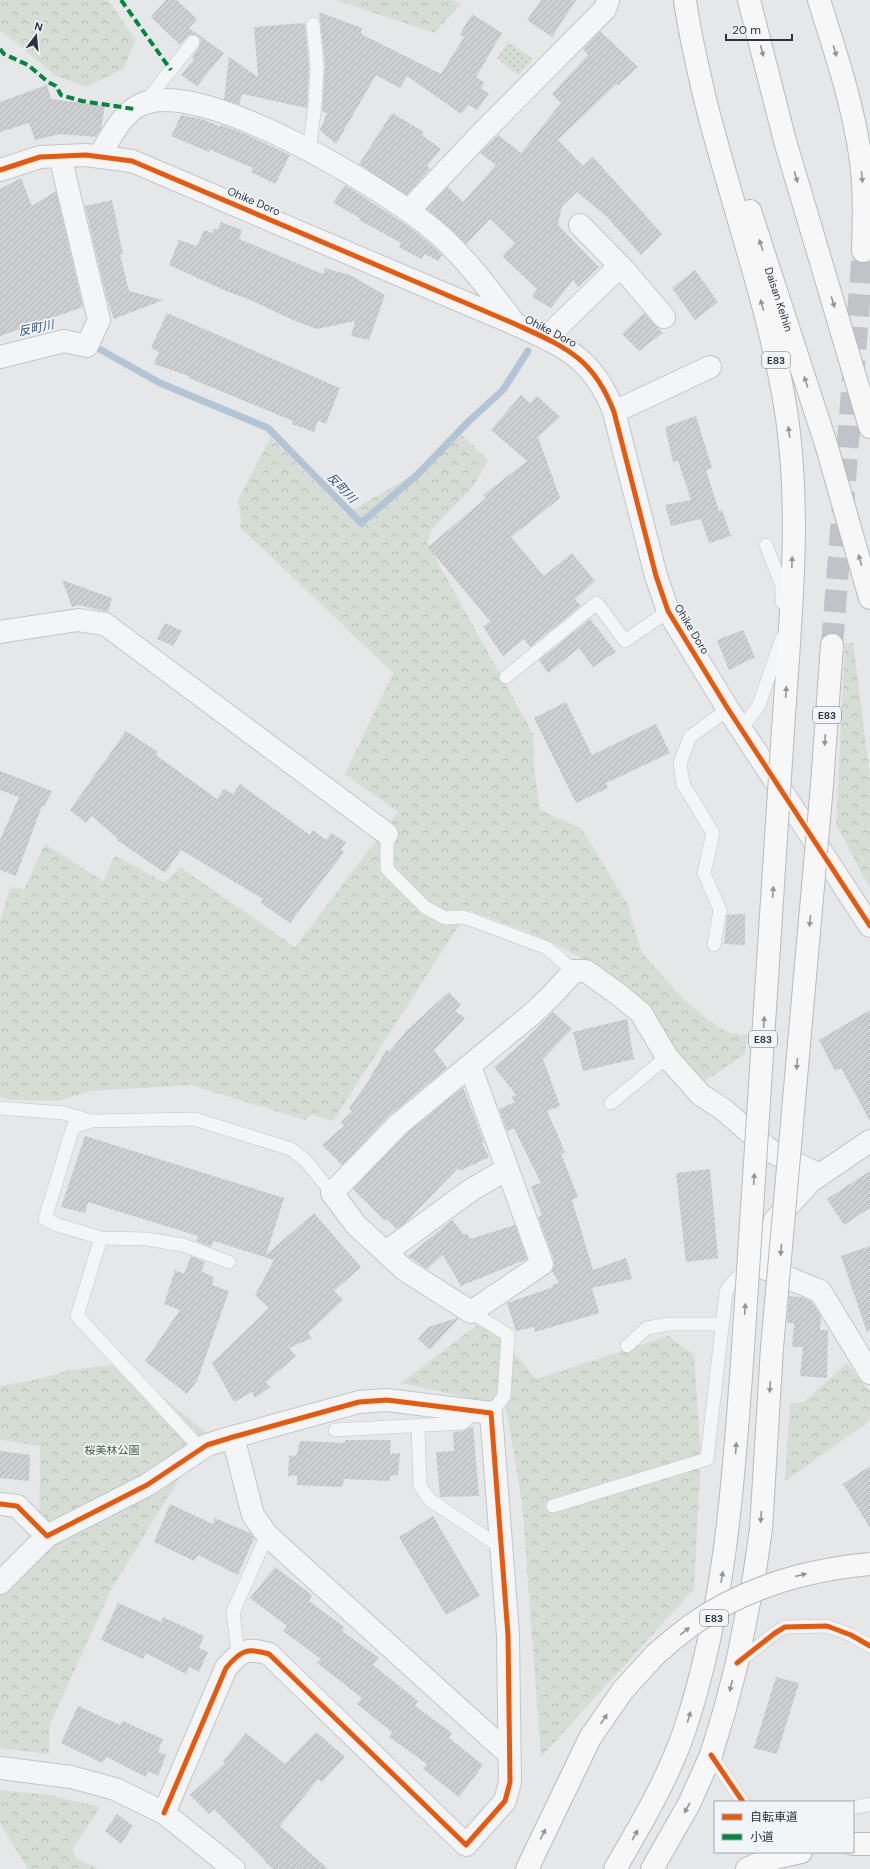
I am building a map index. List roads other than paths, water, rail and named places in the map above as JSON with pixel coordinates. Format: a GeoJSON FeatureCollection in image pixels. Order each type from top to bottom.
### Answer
{"type":"FeatureCollection","features":[{"type":"Feature","properties":{"kind":"highway","name":"E83"},"geometry":{"type":"LineString","coordinates":[[615,1869],[654,1801],[682,1737],[705,1662],[722,1574],[733,1491],[789,638],[794,518],[791,446],[784,398],[770,335],[713,130],[689,29],[686,0]]}},
{"type":"Feature","properties":{"kind":"highway","name":"Daisan Keihin"},"geometry":{"type":"LineString","coordinates":[[691,0],[696,26],[723,127],[826,444],[870,598]]}},
{"type":"Feature","properties":{"kind":"highway"},"geometry":{"type":"LineString","coordinates":[[749,0],[785,141],[870,427]]}},
{"type":"Feature","properties":{"kind":"highway"},"geometry":{"type":"LineString","coordinates":[[819,0],[849,98],[860,154],[865,208],[862,251]]}},
{"type":"Feature","properties":{"kind":"highway","name":"E83"},"geometry":{"type":"LineString","coordinates":[[652,1869],[689,1804],[711,1755],[725,1709],[754,1577],[760,1529],[772,1348],[822,784],[832,645]]}},
{"type":"Feature","properties":{"kind":"highway"},"geometry":{"type":"LineString","coordinates":[[526,1869],[590,1738],[623,1690],[655,1655],[691,1626],[730,1602],[763,1587],[801,1575],[843,1567],[870,1564]]}},
{"type":"Feature","properties":{"kind":"highway"},"geometry":{"type":"LineString","coordinates":[[854,1844],[870,1844]]}},
{"type":"Feature","properties":{"kind":"highway"},"geometry":{"type":"LineString","coordinates":[[747,1869],[766,1860],[797,1853]]}},
{"type":"Feature","properties":{"kind":"street"},"geometry":{"type":"LineString","coordinates":[[409,210],[486,129],[605,9],[608,0]]}},
{"type":"Feature","properties":{"kind":"street"},"geometry":{"type":"LineString","coordinates":[[99,156],[127,113],[144,104],[171,99],[213,109],[268,130],[358,177],[409,210],[437,232],[486,285],[515,324]]}},
{"type":"Feature","properties":{"kind":"street","name":"Ohike Doro"},"geometry":{"type":"LineString","coordinates":[[0,170],[40,157],[86,155],[132,161],[515,324],[546,338],[576,355],[597,377],[606,391],[614,412],[656,576],[668,611],[728,709],[870,926]]}},
{"type":"Feature","properties":{"kind":"street"},"geometry":{"type":"LineString","coordinates":[[0,357],[64,340],[87,346],[99,320],[60,156]]}},
{"type":"Feature","properties":{"kind":"street"},"geometry":{"type":"LineString","coordinates":[[580,225],[620,266],[664,317]]}},
{"type":"Feature","properties":{"kind":"street"},"geometry":{"type":"LineString","coordinates":[[546,338],[620,266]]}},
{"type":"Feature","properties":{"kind":"street"},"geometry":{"type":"LineString","coordinates":[[614,412],[710,367]]}},
{"type":"Feature","properties":{"kind":"street"},"geometry":{"type":"LineString","coordinates":[[0,632],[78,620],[105,624],[387,834]]}},
{"type":"Feature","properties":{"kind":"street"},"geometry":{"type":"LineString","coordinates":[[470,1066],[542,1264],[471,1312],[405,1270],[356,1225],[332,1193],[399,1124],[541,1005],[574,971],[586,971],[641,1013],[667,1057],[702,1096],[724,1110],[772,1152],[820,1175]]}},
{"type":"Feature","properties":{"kind":"street"},"geometry":{"type":"LineString","coordinates":[[870,1141],[811,1181],[775,1220],[767,1242],[764,1268],[820,1291],[870,1373]]}},
{"type":"Feature","properties":{"kind":"street"},"geometry":{"type":"LineString","coordinates":[[386,1252],[471,1190],[507,1169]]}},
{"type":"Feature","properties":{"kind":"street"},"geometry":{"type":"LineString","coordinates":[[0,1583],[47,1536],[147,1485],[207,1445],[359,1402],[387,1400],[483,1412],[502,1548],[508,1635],[510,1782],[505,1801],[466,1846],[268,1654],[254,1649],[238,1654],[226,1668],[164,1813]]}},
{"type":"Feature","properties":{"kind":"street"},"geometry":{"type":"LineString","coordinates":[[233,1437],[253,1515],[267,1535],[510,1754]]}},
{"type":"Feature","properties":{"kind":"street"},"geometry":{"type":"LineString","coordinates":[[0,1504],[17,1506],[47,1536]]}},
{"type":"Feature","properties":{"kind":"street"},"geometry":{"type":"LineString","coordinates":[[0,1768],[71,1777],[115,1789],[164,1813],[234,1869]]}},
{"type":"Feature","properties":{"kind":"lane"},"geometry":{"type":"LineString","coordinates":[[309,151],[315,105],[317,66],[313,24]]}},
{"type":"Feature","properties":{"kind":"lane"},"geometry":{"type":"LineString","coordinates":[[144,104],[193,42]]}},
{"type":"Feature","properties":{"kind":"lane"},"geometry":{"type":"LineString","coordinates":[[742,729],[759,705],[782,641],[782,586],[766,545]]}},
{"type":"Feature","properties":{"kind":"lane"},"geometry":{"type":"LineString","coordinates":[[506,677],[597,604],[625,641],[668,611]]}},
{"type":"Feature","properties":{"kind":"lane"},"geometry":{"type":"LineString","coordinates":[[714,945],[720,910],[704,872],[713,833],[683,784],[680,763],[690,737],[728,709]]}},
{"type":"Feature","properties":{"kind":"lane"},"geometry":{"type":"LineString","coordinates":[[387,834],[388,869],[425,907],[445,918],[464,917],[547,948],[574,971]]}},
{"type":"Feature","properties":{"kind":"lane"},"geometry":{"type":"LineString","coordinates":[[612,1103],[667,1057]]}},
{"type":"Feature","properties":{"kind":"lane"},"geometry":{"type":"LineString","coordinates":[[0,1108],[63,1113],[91,1121],[194,1120],[291,1149],[305,1160],[332,1193]]}},
{"type":"Feature","properties":{"kind":"lane"},"geometry":{"type":"LineString","coordinates":[[91,1121],[73,1127],[45,1219],[58,1225],[101,1238],[147,1239],[183,1245],[229,1262]]}},
{"type":"Feature","properties":{"kind":"lane"},"geometry":{"type":"LineString","coordinates":[[101,1238],[77,1316],[201,1449]]}},
{"type":"Feature","properties":{"kind":"lane"},"geometry":{"type":"LineString","coordinates":[[553,1506],[707,1459],[726,1292],[730,1284],[744,1274],[764,1268]]}},
{"type":"Feature","properties":{"kind":"lane"},"geometry":{"type":"LineString","coordinates":[[335,1430],[463,1423],[483,1412],[504,1396],[508,1335],[471,1312]]}},
{"type":"Feature","properties":{"kind":"lane"},"geometry":{"type":"LineString","coordinates":[[627,1346],[647,1328],[668,1324],[722,1324]]}},
{"type":"Feature","properties":{"kind":"lane"},"geometry":{"type":"LineString","coordinates":[[418,1426],[420,1486],[430,1500],[502,1548]]}},
{"type":"Feature","properties":{"kind":"lane"},"geometry":{"type":"LineString","coordinates":[[238,1654],[233,1612],[267,1535]]}},
{"type":"Feature","properties":{"kind":"lane"},"geometry":{"type":"LineString","coordinates":[[736,1663],[775,1633],[785,1628],[827,1626],[852,1635],[870,1646]]}},
{"type":"Feature","properties":{"kind":"lane"},"geometry":{"type":"LineString","coordinates":[[711,1755],[742,1801]]}},
{"type":"Feature","properties":{"kind":"lane"},"geometry":{"type":"LineString","coordinates":[[854,1808],[870,1804]]}},
{"type":"Feature","properties":{"kind":"waterway","name":"反町川"},"geometry":{"type":"LineString","coordinates":[[101,350],[160,383],[268,428],[361,523],[417,475],[469,421],[503,390],[528,351]]}},
{"type":"Feature","properties":{"kind":"tunnel"},"geometry":{"type":"LineString","coordinates":[[832,645],[863,251]]}},
{"type":"Feature","properties":{"kind":"park label","name":"桜美林公園"},"geometry":{"type":"Point","coordinates":[112,1450]}}]}
